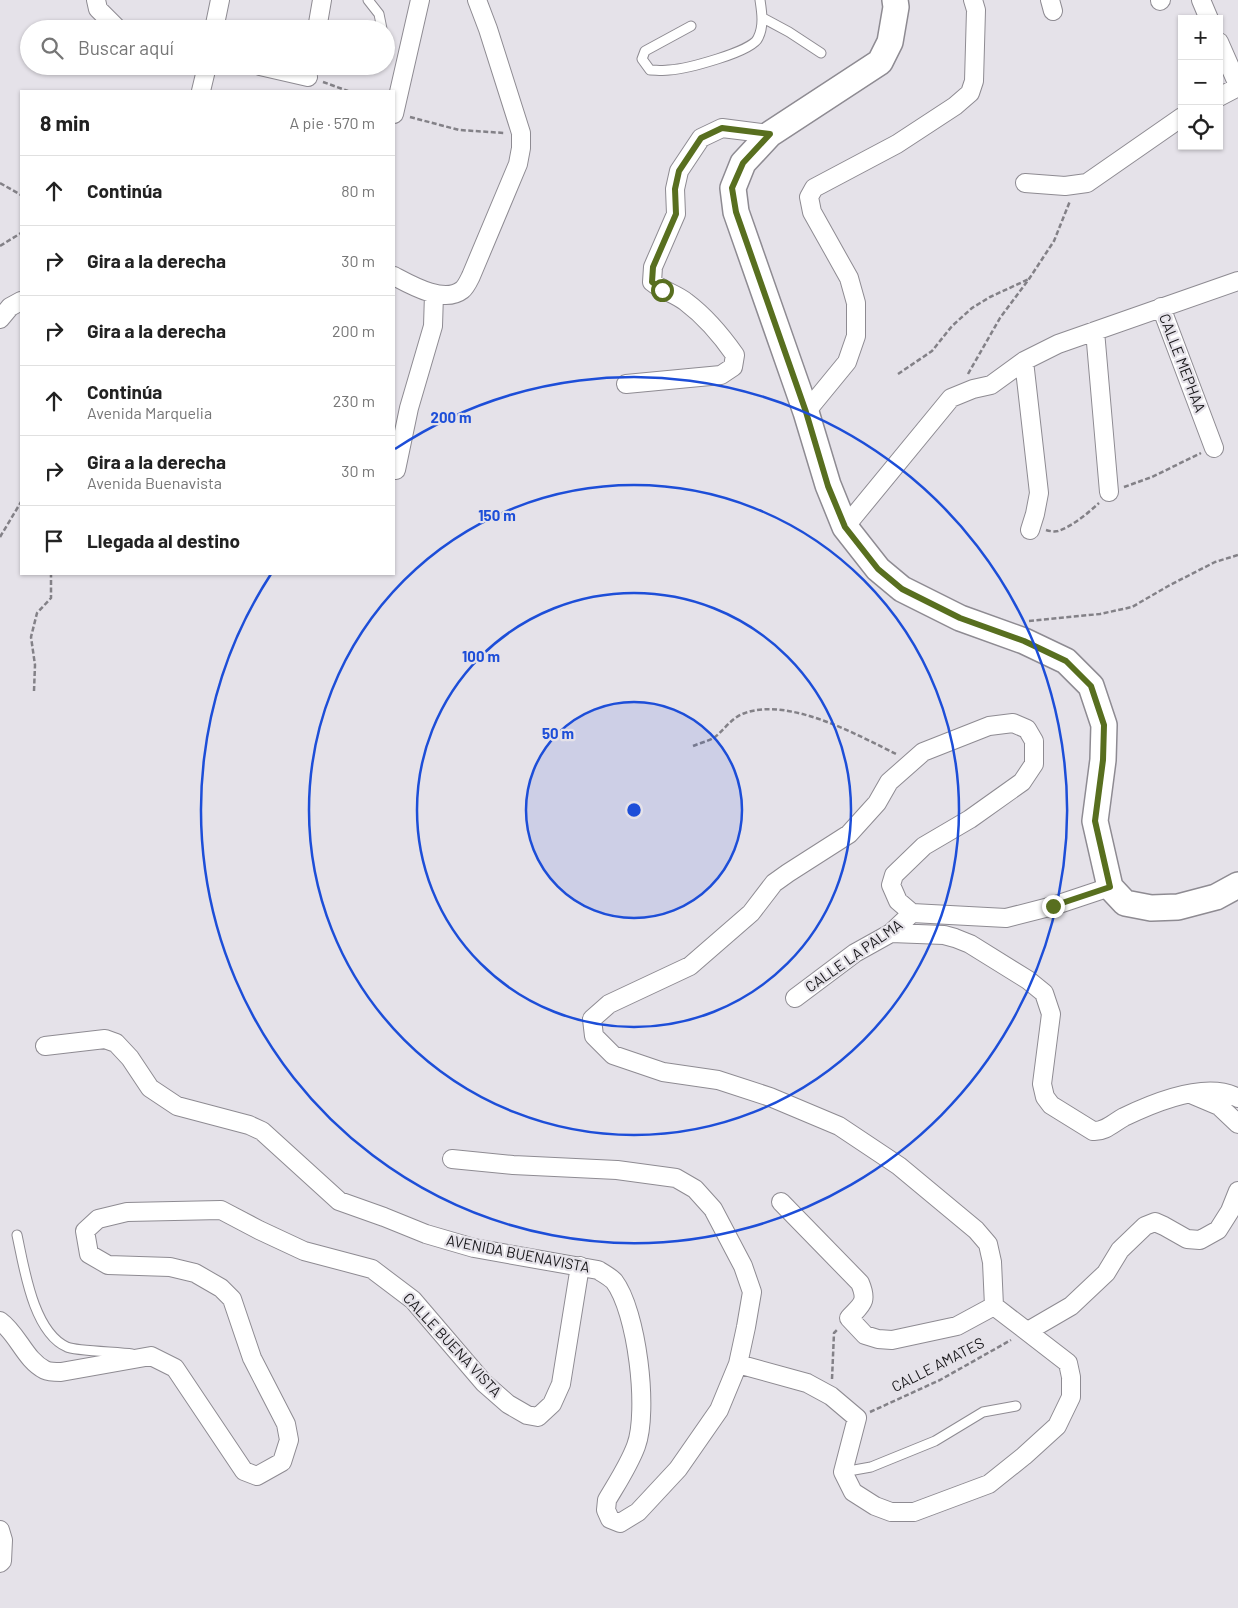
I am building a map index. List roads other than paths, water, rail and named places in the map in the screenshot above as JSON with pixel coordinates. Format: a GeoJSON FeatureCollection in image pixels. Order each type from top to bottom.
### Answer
{"type":"FeatureCollection","features":[{"type":"Feature","properties":{"kind":"main road"},"geometry":{"type":"LineString","coordinates":[[892,2],[890,42],[880,62],[770,134],[743,163],[732,188],[736,212],[806,412],[828,486],[845,527],[878,569],[902,589],[960,618],[1024,641],[1066,661],[1091,686],[1104,725],[1103,760],[1095,821],[1110,887],[1125,903],[1151,908],[1178,907],[1216,897],[1238,885]]}},
{"type":"Feature","properties":{"kind":"street"},"geometry":{"type":"LineString","coordinates":[[96,0],[98,9],[109,20]]}},
{"type":"Feature","properties":{"kind":"street"},"geometry":{"type":"LineString","coordinates":[[216,20],[220,0]]}},
{"type":"Feature","properties":{"kind":"street"},"geometry":{"type":"LineString","coordinates":[[319,20],[322,0]]}},
{"type":"Feature","properties":{"kind":"street"},"geometry":{"type":"LineString","coordinates":[[395,110],[420,0]]}},
{"type":"Feature","properties":{"kind":"street"},"geometry":{"type":"LineString","coordinates":[[395,277],[434,294],[452,294],[462,290],[471,276],[518,164],[522,133],[477,0]]}},
{"type":"Feature","properties":{"kind":"street"},"geometry":{"type":"LineString","coordinates":[[806,412],[847,362],[856,336],[856,303],[849,278],[812,212],[809,197],[814,188],[897,144],[955,106],[970,93],[974,81],[976,10],[973,0]]}},
{"type":"Feature","properties":{"kind":"street"},"geometry":{"type":"LineString","coordinates":[[1201,0],[1207,15]]}},
{"type":"Feature","properties":{"kind":"street"},"geometry":{"type":"LineString","coordinates":[[1223,51],[1238,86],[1223,95]]}},
{"type":"Feature","properties":{"kind":"street"},"geometry":{"type":"LineString","coordinates":[[201,90],[205,75]]}},
{"type":"Feature","properties":{"kind":"street"},"geometry":{"type":"LineString","coordinates":[[1025,183],[1065,186],[1087,183],[1178,120]]}},
{"type":"Feature","properties":{"kind":"street"},"geometry":{"type":"LineString","coordinates":[[626,384],[720,375],[733,367],[735,355],[720,333],[685,301],[662,290],[652,282],[653,267],[676,214],[675,189],[679,171],[701,138],[722,128],[770,134]]}},
{"type":"Feature","properties":{"kind":"street"},"geometry":{"type":"LineString","coordinates":[[845,527],[951,398],[972,389],[991,385],[1024,361],[1058,344],[1238,281]]}},
{"type":"Feature","properties":{"kind":"street"},"geometry":{"type":"LineString","coordinates":[[396,470],[409,408],[433,326],[434,294]]}},
{"type":"Feature","properties":{"kind":"street"},"geometry":{"type":"LineString","coordinates":[[0,319],[10,307],[20,302]]}},
{"type":"Feature","properties":{"kind":"street","name":"CALLE MEPHAA"},"geometry":{"type":"LineString","coordinates":[[1161,307],[1214,448]]}},
{"type":"Feature","properties":{"kind":"street"},"geometry":{"type":"LineString","coordinates":[[1095,331],[1109,492]]}},
{"type":"Feature","properties":{"kind":"street"},"geometry":{"type":"LineString","coordinates":[[1024,361],[1039,493],[1030,530]]}},
{"type":"Feature","properties":{"kind":"street"},"geometry":{"type":"LineString","coordinates":[[452,1159],[532,1166],[617,1170],[676,1178],[695,1189],[713,1209],[743,1266],[752,1292],[738,1364],[807,1383],[831,1396],[857,1418],[843,1472],[853,1492],[875,1506],[891,1512],[914,1512],[989,1484],[1024,1456],[1056,1426],[1071,1396],[1071,1377],[1068,1363],[994,1306],[992,1262],[988,1244],[976,1230],[899,1166],[839,1126],[770,1097],[718,1080],[663,1072],[613,1055],[594,1036],[592,1018],[609,1004],[690,966],[751,913],[774,884],[849,834],[878,803],[889,782],[923,752],[989,726],[1013,723],[1027,729],[1034,741],[1034,764],[1022,782],[970,819],[924,846],[894,875],[891,885],[898,902],[912,913],[1006,918],[1053,906],[1110,887]]}},
{"type":"Feature","properties":{"kind":"street","name":"CALLE LA PALMA"},"geometry":{"type":"LineString","coordinates":[[795,998],[855,953],[891,933],[912,913]]}},
{"type":"Feature","properties":{"kind":"street"},"geometry":{"type":"LineString","coordinates":[[891,933],[944,935],[955,938],[970,944],[1028,980],[1044,993],[1052,1014],[1042,1084],[1045,1097],[1050,1105],[1093,1131],[1101,1131],[1120,1119],[1151,1104],[1191,1094],[1208,1091],[1233,1095],[1238,1098]]}},
{"type":"Feature","properties":{"kind":"street","name":"AVENIDA BUENAVISTA"},"geometry":{"type":"LineString","coordinates":[[45,1046],[105,1039],[116,1043],[130,1058],[150,1088],[177,1106],[249,1125],[262,1131],[339,1201],[426,1234],[474,1248],[598,1270],[613,1280],[631,1322],[640,1370],[641,1417],[636,1445],[607,1500],[606,1510],[610,1519],[620,1523],[638,1512],[678,1468],[719,1410],[738,1364]]}},
{"type":"Feature","properties":{"kind":"street"},"geometry":{"type":"LineString","coordinates":[[1191,1094],[1219,1106],[1238,1124]]}},
{"type":"Feature","properties":{"kind":"street"},"geometry":{"type":"LineString","coordinates":[[1028,1331],[1071,1306],[1106,1272],[1120,1250],[1145,1226],[1155,1222],[1188,1239],[1200,1240],[1218,1230],[1230,1211],[1238,1191]]}},
{"type":"Feature","properties":{"kind":"street"},"geometry":{"type":"LineString","coordinates":[[781,1202],[860,1283],[864,1294],[863,1304],[849,1318],[865,1335],[878,1339],[892,1340],[957,1326],[994,1306]]}},
{"type":"Feature","properties":{"kind":"street","name":"CALLE BUENA VISTA"},"geometry":{"type":"LineString","coordinates":[[151,1356],[175,1368],[244,1471],[258,1476],[282,1462],[289,1440],[286,1424],[252,1358],[232,1299],[221,1288],[195,1273],[170,1267],[108,1265],[90,1254],[85,1231],[98,1219],[126,1212],[221,1210],[304,1251],[372,1269],[413,1300],[484,1383],[502,1399],[527,1415],[538,1417],[552,1404],[561,1384],[580,1266]]}},
{"type":"Feature","properties":{"kind":"street"},"geometry":{"type":"LineString","coordinates":[[0,1321],[7,1326],[33,1362],[47,1371],[61,1372],[151,1356]]}},
{"type":"Feature","properties":{"kind":"street"},"geometry":{"type":"LineString","coordinates":[[0,1530],[3,1540],[2,1561],[0,1563]]}},
{"type":"Feature","properties":{"kind":"lane"},"geometry":{"type":"LineString","coordinates":[[368,0],[379,14],[380,20]]}},
{"type":"Feature","properties":{"kind":"lane"},"geometry":{"type":"LineString","coordinates":[[691,26],[645,51],[642,59],[650,70],[670,70],[701,64],[750,48],[758,39],[763,18],[760,0]]}},
{"type":"Feature","properties":{"kind":"lane"},"geometry":{"type":"LineString","coordinates":[[763,18],[821,53]]}},
{"type":"Feature","properties":{"kind":"lane"},"geometry":{"type":"LineString","coordinates":[[17,1235],[30,1291],[41,1319],[55,1340],[68,1348],[151,1356]]}},
{"type":"Feature","properties":{"kind":"lane"},"geometry":{"type":"LineString","coordinates":[[843,1472],[871,1467],[936,1441],[983,1412],[1016,1406]]}}]}
